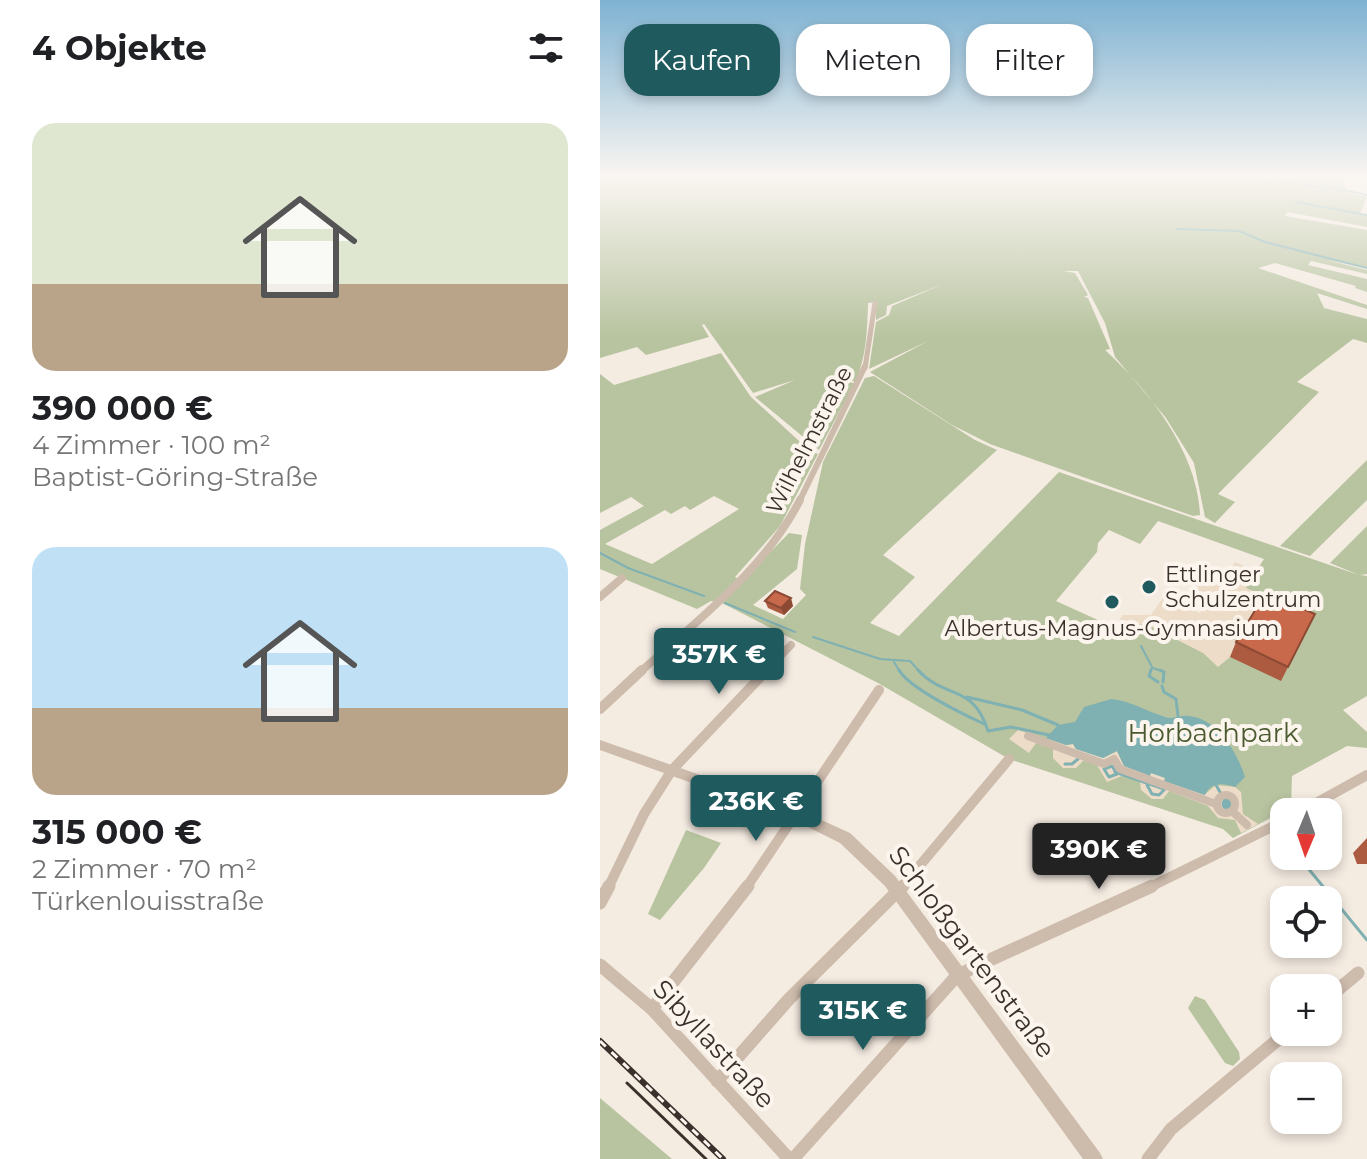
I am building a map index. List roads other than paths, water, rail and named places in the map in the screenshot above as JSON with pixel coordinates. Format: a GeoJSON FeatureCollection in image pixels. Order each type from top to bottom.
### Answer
{"type":"FeatureCollection","features":[{"type":"Feature","properties":{"kind":"street","name":"Wilhelmstraße"},"geometry":{"type":"LineString","coordinates":[[600,709],[724,596],[786,527],[864,373],[875,303]]}},
{"type":"Feature","properties":{"kind":"street"},"geometry":{"type":"LineString","coordinates":[[600,597],[622,578]]}},
{"type":"Feature","properties":{"kind":"street"},"geometry":{"type":"LineString","coordinates":[[600,903],[644,814],[672,770],[791,645]]}},
{"type":"Feature","properties":{"kind":"street"},"geometry":{"type":"LineString","coordinates":[[652,1009],[757,874],[879,690]]}},
{"type":"Feature","properties":{"kind":"street"},"geometry":{"type":"LineString","coordinates":[[1028,736],[1104,764],[1114,759],[1120,769],[1216,804],[1221,811],[1233,812],[1247,825]]}},
{"type":"Feature","properties":{"kind":"street","name":"Schloßgartenstraße"},"geometry":{"type":"LineString","coordinates":[[600,745],[795,814],[845,838],[868,857],[898,891],[1094,1159]]}},
{"type":"Feature","properties":{"kind":"street"},"geometry":{"type":"LineString","coordinates":[[717,1081],[789,999],[898,891],[1009,759]]}},
{"type":"Feature","properties":{"kind":"street"},"geometry":{"type":"LineString","coordinates":[[1325,798],[1367,775]]}},
{"type":"Feature","properties":{"kind":"street"},"geometry":{"type":"LineString","coordinates":[[1232,798],[1239,790]]}},
{"type":"Feature","properties":{"kind":"street"},"geometry":{"type":"LineString","coordinates":[[1216,804],[1217,798],[1222,795],[1232,798],[1236,806],[1233,812]]}},
{"type":"Feature","properties":{"kind":"street"},"geometry":{"type":"LineString","coordinates":[[791,1159],[960,976],[1270,829]]}},
{"type":"Feature","properties":{"kind":"street","name":"Sibyllastraße"},"geometry":{"type":"LineString","coordinates":[[600,965],[652,1009],[791,1159]]}},
{"type":"Feature","properties":{"kind":"street"},"geometry":{"type":"LineString","coordinates":[[1342,986],[1358,973]]}},
{"type":"Feature","properties":{"kind":"street"},"geometry":{"type":"LineString","coordinates":[[1148,1159],[1171,1129],[1270,1046]]}},
{"type":"Feature","properties":{"kind":"water"},"geometry":{"type":"Polygon","coordinates":[[[1111,699],[1168,718],[1189,716],[1209,723],[1225,738],[1245,777],[1235,787],[1218,785],[1205,795],[1164,781],[1165,778],[1124,766],[1117,751],[1103,758],[1076,749],[1073,744],[1066,745],[1046,738],[1058,725],[1075,722],[1084,707],[1111,699]]]}},
{"type":"Feature","properties":{"kind":"waterway"},"geometry":{"type":"LineString","coordinates":[[1211,230],[1239,231],[1265,242],[1367,268]]}},
{"type":"Feature","properties":{"kind":"waterway"},"geometry":{"type":"LineString","coordinates":[[600,553],[628,568],[704,596]]}},
{"type":"Feature","properties":{"kind":"waterway"},"geometry":{"type":"LineString","coordinates":[[725,603],[795,632]]}},
{"type":"Feature","properties":{"kind":"waterway"},"geometry":{"type":"LineString","coordinates":[[813,637],[880,659],[910,661],[919,671]]}},
{"type":"Feature","properties":{"kind":"waterway"},"geometry":{"type":"LineString","coordinates":[[1141,646],[1152,667],[1150,672]]}},
{"type":"Feature","properties":{"kind":"waterway"},"geometry":{"type":"LineString","coordinates":[[894,662],[900,672]]}},
{"type":"Feature","properties":{"kind":"waterway"},"geometry":{"type":"LineString","coordinates":[[1153,668],[1164,672]]}},
{"type":"Feature","properties":{"kind":"waterway"},"geometry":{"type":"LineString","coordinates":[[899,670],[925,693],[984,724]]}},
{"type":"Feature","properties":{"kind":"waterway"},"geometry":{"type":"LineString","coordinates":[[1151,670],[1149,676],[1158,682]]}},
{"type":"Feature","properties":{"kind":"waterway"},"geometry":{"type":"LineString","coordinates":[[1160,670],[1164,672]]}},
{"type":"Feature","properties":{"kind":"waterway"},"geometry":{"type":"LineString","coordinates":[[919,671],[975,705],[988,731],[1011,727],[1049,735]]}},
{"type":"Feature","properties":{"kind":"waterway"},"geometry":{"type":"LineString","coordinates":[[1163,682],[1164,672]]}},
{"type":"Feature","properties":{"kind":"waterway"},"geometry":{"type":"LineString","coordinates":[[1162,686],[1164,692],[1176,699],[1178,716]]}},
{"type":"Feature","properties":{"kind":"waterway"},"geometry":{"type":"LineString","coordinates":[[967,697],[1022,710],[1058,725]]}},
{"type":"Feature","properties":{"kind":"waterway"},"geometry":{"type":"LineString","coordinates":[[1065,764],[1072,764],[1078,759]]}},
{"type":"Feature","properties":{"kind":"waterway"},"geometry":{"type":"LineString","coordinates":[[1112,766],[1116,772],[1109,777],[1104,769],[1112,766]]}},
{"type":"Feature","properties":{"kind":"waterway"},"geometry":{"type":"LineString","coordinates":[[1116,772],[1164,789]]}},
{"type":"Feature","properties":{"kind":"waterway"},"geometry":{"type":"LineString","coordinates":[[1147,785],[1152,794],[1159,795],[1164,790]]}},
{"type":"Feature","properties":{"kind":"waterway"},"geometry":{"type":"LineString","coordinates":[[1216,785],[1224,799]]}},
{"type":"Feature","properties":{"kind":"waterway"},"geometry":{"type":"LineString","coordinates":[[1227,800],[1231,804],[1227,808],[1223,804],[1227,800]]}},
{"type":"Feature","properties":{"kind":"waterway"},"geometry":{"type":"LineString","coordinates":[[1224,802],[1228,802],[1229,806],[1225,805],[1224,802]]}},
{"type":"Feature","properties":{"kind":"waterway"},"geometry":{"type":"LineString","coordinates":[[1226,803],[1227,804],[1227,805],[1226,804],[1226,803]]}},
{"type":"Feature","properties":{"kind":"waterway"},"geometry":{"type":"LineString","coordinates":[[1310,870],[1367,940]]}},
{"type":"Feature","properties":{"kind":"tram line"},"geometry":{"type":"LineString","coordinates":[[627,1083],[706,1159]]}},
{"type":"Feature","properties":{"kind":"railway"},"geometry":{"type":"LineString","coordinates":[[600,1041],[723,1159]]}},
{"type":"Feature","properties":{"kind":"place","name":"Ettlinger Schulzentrum"},"geometry":{"type":"Point","coordinates":[1149,587]}},
{"type":"Feature","properties":{"kind":"place","name":"Albertus-Magnus-Gymnasium"},"geometry":{"type":"Point","coordinates":[1112,602]}},
{"type":"Feature","properties":{"kind":"park label","name":"Horbachpark"},"geometry":{"type":"Point","coordinates":[1213,733]}}]}
